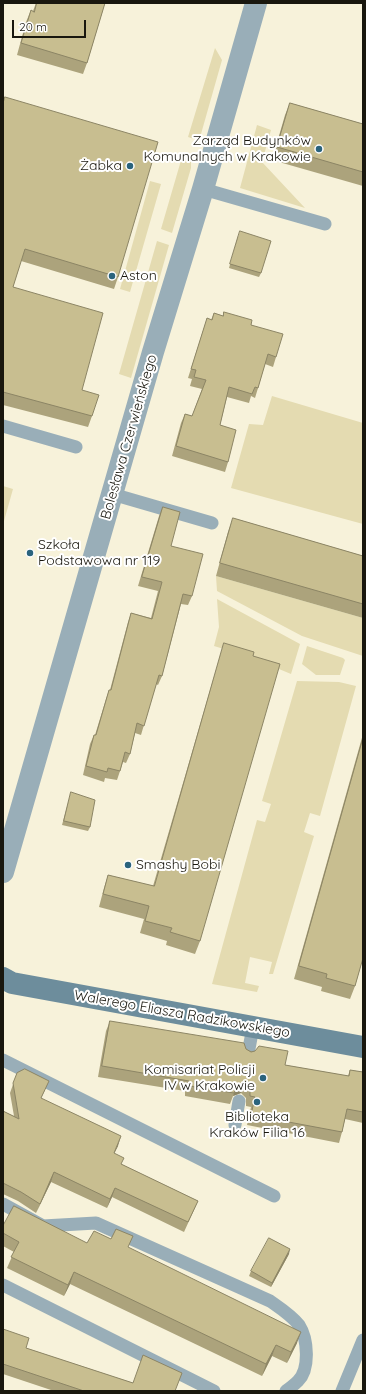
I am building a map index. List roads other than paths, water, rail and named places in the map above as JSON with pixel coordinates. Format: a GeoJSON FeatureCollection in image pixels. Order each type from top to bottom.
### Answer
{"type":"FeatureCollection","features":[{"type":"Feature","properties":{"kind":"street","name":"Bolesława Czerwieńskiego"},"geometry":{"type":"LineString","coordinates":[[3,872],[256,3]]}},
{"type":"Feature","properties":{"kind":"street","name":"Walerego Eliasza Radzikowskiego"},"geometry":{"type":"LineString","coordinates":[[3,978],[12,984],[363,1047]]}},
{"type":"Feature","properties":{"kind":"lane"},"geometry":{"type":"LineString","coordinates":[[203,189],[325,224]]}},
{"type":"Feature","properties":{"kind":"lane"},"geometry":{"type":"LineString","coordinates":[[3,426],[76,447]]}},
{"type":"Feature","properties":{"kind":"lane"},"geometry":{"type":"LineString","coordinates":[[112,494],[212,523]]}},
{"type":"Feature","properties":{"kind":"lane"},"geometry":{"type":"LineString","coordinates":[[248,1054],[253,1027]]}},
{"type":"Feature","properties":{"kind":"lane"},"geometry":{"type":"LineString","coordinates":[[3,1060],[274,1196]]}},
{"type":"Feature","properties":{"kind":"lane"},"geometry":{"type":"LineString","coordinates":[[235,1125],[239,1101]]}},
{"type":"Feature","properties":{"kind":"lane"},"geometry":{"type":"LineString","coordinates":[[3,1204],[42,1226],[96,1223],[270,1301],[285,1311],[299,1325],[306,1341],[307,1361],[299,1380],[286,1391]]}},
{"type":"Feature","properties":{"kind":"lane"},"geometry":{"type":"LineString","coordinates":[[3,1285],[214,1391]]}},
{"type":"Feature","properties":{"kind":"lane"},"geometry":{"type":"LineString","coordinates":[[342,1391],[363,1340]]}},
{"type":"Feature","properties":{"kind":"place","name":"Zarząd Budynków Komunalnych w Krakowie"},"geometry":{"type":"Point","coordinates":[319,149]}},
{"type":"Feature","properties":{"kind":"place","name":"Żabka"},"geometry":{"type":"Point","coordinates":[130,166]}},
{"type":"Feature","properties":{"kind":"place","name":"Aston"},"geometry":{"type":"Point","coordinates":[112,276]}},
{"type":"Feature","properties":{"kind":"place","name":"Szkoła Podstawowa nr 119"},"geometry":{"type":"Point","coordinates":[30,553]}},
{"type":"Feature","properties":{"kind":"place","name":"Smashy Bobi"},"geometry":{"type":"Point","coordinates":[128,865]}},
{"type":"Feature","properties":{"kind":"place","name":"Komisariat Policji IV w Krakowie"},"geometry":{"type":"Point","coordinates":[263,1078]}},
{"type":"Feature","properties":{"kind":"place","name":"Biblioteka Kraków Filia 16"},"geometry":{"type":"Point","coordinates":[257,1102]}}]}
